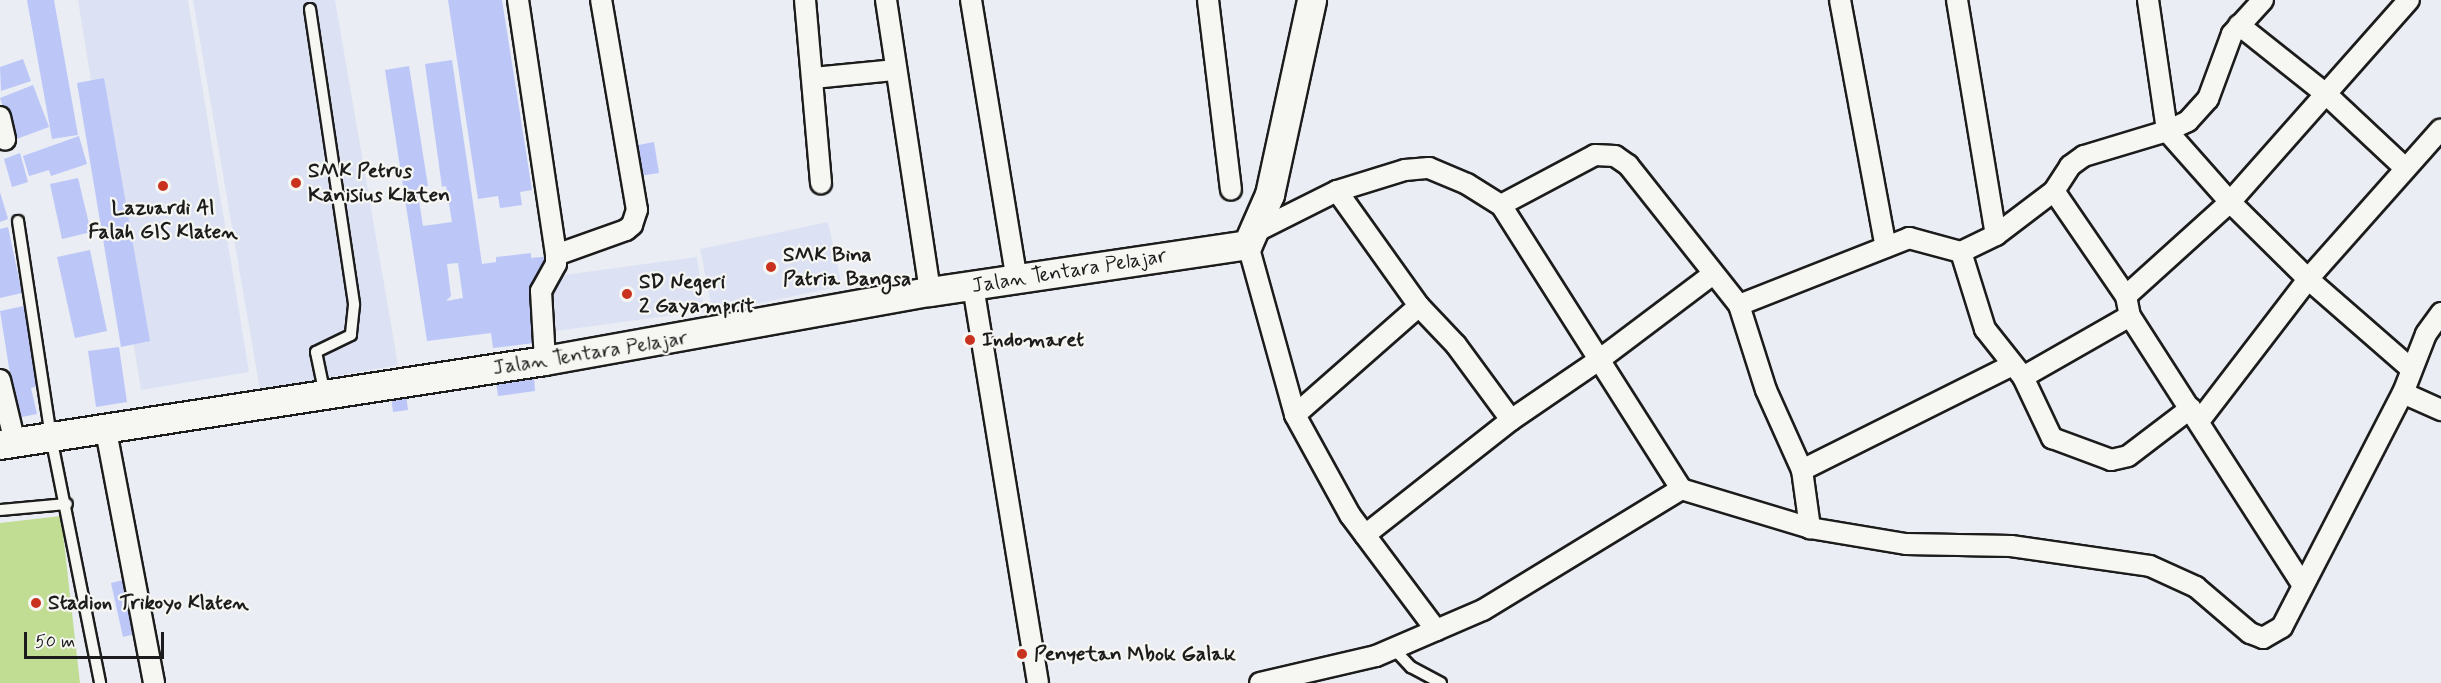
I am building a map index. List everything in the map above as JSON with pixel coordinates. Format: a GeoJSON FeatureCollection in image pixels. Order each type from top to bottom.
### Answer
{"type":"FeatureCollection","features":[{"type":"Feature","properties":{"kind":"main road"},"geometry":{"type":"LineString","coordinates":[[1253,238],[1270,195],[1312,0]]}},
{"type":"Feature","properties":{"kind":"main road","name":"Jalan Tentara Pelajar"},"geometry":{"type":"LineString","coordinates":[[8,444],[106,431],[545,361],[930,292],[1017,280],[1253,238]]}},
{"type":"Feature","properties":{"kind":"street"},"geometry":{"type":"LineString","coordinates":[[518,0],[556,255],[556,264],[541,291],[545,361]]}},
{"type":"Feature","properties":{"kind":"street"},"geometry":{"type":"LineString","coordinates":[[556,255],[626,230],[637,210],[600,0]]}},
{"type":"Feature","properties":{"kind":"street"},"geometry":{"type":"LineString","coordinates":[[805,0],[821,183]]}},
{"type":"Feature","properties":{"kind":"street"},"geometry":{"type":"LineString","coordinates":[[886,0],[894,70],[930,292]]}},
{"type":"Feature","properties":{"kind":"street"},"geometry":{"type":"LineString","coordinates":[[971,0],[1017,280]]}},
{"type":"Feature","properties":{"kind":"street"},"geometry":{"type":"LineString","coordinates":[[1208,0],[1231,190]]}},
{"type":"Feature","properties":{"kind":"street"},"geometry":{"type":"LineString","coordinates":[[1840,0],[1886,247]]}},
{"type":"Feature","properties":{"kind":"street"},"geometry":{"type":"LineString","coordinates":[[1957,0],[1996,235]]}},
{"type":"Feature","properties":{"kind":"street"},"geometry":{"type":"LineString","coordinates":[[2148,0],[2167,131],[2230,202],[2308,279],[2411,369]]}},
{"type":"Feature","properties":{"kind":"street"},"geometry":{"type":"LineString","coordinates":[[1739,305],[1909,238],[1961,252],[1996,235],[2054,191],[2070,166],[2084,156],[2167,131],[2188,121],[2208,99],[2232,34],[2263,0]]}},
{"type":"Feature","properties":{"kind":"street"},"geometry":{"type":"LineString","coordinates":[[2126,296],[2230,202],[2409,0]]}},
{"type":"Feature","properties":{"kind":"street"},"geometry":{"type":"LineString","coordinates":[[2240,25],[2327,95],[2404,167]]}},
{"type":"Feature","properties":{"kind":"street"},"geometry":{"type":"LineString","coordinates":[[813,78],[894,70]]}},
{"type":"Feature","properties":{"kind":"street"},"geometry":{"type":"LineString","coordinates":[[0,117],[5,139]]}},
{"type":"Feature","properties":{"kind":"street"},"geometry":{"type":"LineString","coordinates":[[1961,252],[1985,329],[2017,372],[2052,438],[2110,460],[2128,456],[2195,414],[2404,167],[2441,129]]}},
{"type":"Feature","properties":{"kind":"street"},"geometry":{"type":"LineString","coordinates":[[1501,205],[1595,155],[1615,156],[1628,165],[1712,275],[1739,305],[1766,390],[1802,470],[1810,528]]}},
{"type":"Feature","properties":{"kind":"street"},"geometry":{"type":"LineString","coordinates":[[1436,630],[1365,535],[1295,415],[1253,238],[1336,191],[1405,170],[1429,168],[1467,184],[1501,205],[1681,489],[1810,528],[1906,544],[2011,546],[2150,566],[2196,586],[2250,633],[2263,638],[2282,627],[2302,584],[2403,393],[2411,369],[2441,313]]}},
{"type":"Feature","properties":{"kind":"street"},"geometry":{"type":"LineString","coordinates":[[1336,191],[1419,306],[1456,345],[1511,420]]}},
{"type":"Feature","properties":{"kind":"street"},"geometry":{"type":"LineString","coordinates":[[2054,191],[2126,296],[2130,316],[2302,584]]}},
{"type":"Feature","properties":{"kind":"street"},"geometry":{"type":"LineString","coordinates":[[1365,535],[1511,420],[1599,360],[1712,275]]}},
{"type":"Feature","properties":{"kind":"street"},"geometry":{"type":"LineString","coordinates":[[973,286],[1038,683]]}},
{"type":"Feature","properties":{"kind":"street"},"geometry":{"type":"LineString","coordinates":[[1295,415],[1419,306]]}},
{"type":"Feature","properties":{"kind":"street"},"geometry":{"type":"LineString","coordinates":[[1802,470],[2017,372],[2130,316]]}},
{"type":"Feature","properties":{"kind":"street"},"geometry":{"type":"LineString","coordinates":[[0,380],[8,444]]}},
{"type":"Feature","properties":{"kind":"street"},"geometry":{"type":"LineString","coordinates":[[2403,393],[2441,410]]}},
{"type":"Feature","properties":{"kind":"street"},"geometry":{"type":"LineString","coordinates":[[106,431],[154,683]]}},
{"type":"Feature","properties":{"kind":"street"},"geometry":{"type":"LineString","coordinates":[[1260,683],[1315,672],[1394,649],[1483,610],[1681,489]]}},
{"type":"Feature","properties":{"kind":"lane"},"geometry":{"type":"LineString","coordinates":[[310,9],[354,305],[351,335],[316,352],[325,396]]}},
{"type":"Feature","properties":{"kind":"lane"},"geometry":{"type":"LineString","coordinates":[[18,221],[51,438],[67,504],[100,683]]}},
{"type":"Feature","properties":{"kind":"lane"},"geometry":{"type":"LineString","coordinates":[[0,510],[67,504]]}},
{"type":"Feature","properties":{"kind":"lane"},"geometry":{"type":"LineString","coordinates":[[1394,649],[1411,668],[1441,683]]}},
{"type":"Feature","properties":{"kind":"shaded area","name":"Lazuardi Al Falah GIS Klaten"},"geometry":{"type":"Polygon","coordinates":[[[78,0],[188,0],[249,372],[141,390],[78,0]]]}},
{"type":"Feature","properties":{"kind":"shaded area","name":"SMK Petrus Kanisius Klaten"},"geometry":{"type":"Polygon","coordinates":[[[193,0],[335,0],[398,365],[260,390],[193,0]]]}},
{"type":"Feature","properties":{"kind":"shaded area","name":"SMK Bina Patria Bangsa"},"geometry":{"type":"Polygon","coordinates":[[[828,222],[842,286],[713,313],[700,249],[828,222]]]}},
{"type":"Feature","properties":{"kind":"shaded area","name":"SD Negeri 2 Gayamprit"},"geometry":{"type":"Polygon","coordinates":[[[697,257],[704,311],[556,331],[549,277],[697,257]]]}},
{"type":"Feature","properties":{"kind":"green space","name":"Stadion Trikoyo Klaten"},"geometry":{"type":"Polygon","coordinates":[[[61,516],[80,683],[0,683],[0,523],[61,516]]]}},
{"type":"Feature","properties":{"kind":"building"},"geometry":{"type":"Polygon","coordinates":[[[27,0],[54,0],[78,135],[52,139],[27,0]]]}},
{"type":"Feature","properties":{"kind":"building"},"geometry":{"type":"Polygon","coordinates":[[[448,0],[502,0],[532,190],[520,192],[522,205],[500,208],[498,196],[478,199],[448,0]]]}},
{"type":"Feature","properties":{"kind":"building"},"geometry":{"type":"Polygon","coordinates":[[[23,59],[31,81],[1,91],[0,67],[23,59]]]}},
{"type":"Feature","properties":{"kind":"building"},"geometry":{"type":"Polygon","coordinates":[[[452,60],[482,264],[496,262],[496,257],[531,253],[531,258],[551,256],[553,270],[535,275],[542,342],[493,348],[491,333],[427,341],[385,70],[409,66],[428,186],[417,188],[423,226],[452,222],[446,186],[442,187],[425,64],[452,60]],[[458,263],[447,264],[451,296],[446,301],[463,298],[458,263]]]}},
{"type":"Feature","properties":{"kind":"building"},"geometry":{"type":"Polygon","coordinates":[[[104,78],[150,341],[121,347],[77,83],[104,78]]]}},
{"type":"Feature","properties":{"kind":"building"},"geometry":{"type":"Polygon","coordinates":[[[33,85],[49,127],[14,140],[0,98],[33,85]]]}},
{"type":"Feature","properties":{"kind":"building"},"geometry":{"type":"Polygon","coordinates":[[[79,136],[87,164],[51,176],[49,170],[29,176],[23,156],[79,136]]]}},
{"type":"Feature","properties":{"kind":"building"},"geometry":{"type":"Polygon","coordinates":[[[654,142],[659,173],[633,177],[628,147],[654,142]]]}},
{"type":"Feature","properties":{"kind":"building"},"geometry":{"type":"Polygon","coordinates":[[[20,153],[28,182],[12,187],[4,159],[20,153]]]}},
{"type":"Feature","properties":{"kind":"building"},"geometry":{"type":"Polygon","coordinates":[[[78,178],[91,232],[62,239],[50,184],[78,178]]]}},
{"type":"Feature","properties":{"kind":"building"},"geometry":{"type":"Polygon","coordinates":[[[0,192],[8,219],[0,222],[0,192]]]}},
{"type":"Feature","properties":{"kind":"building"},"geometry":{"type":"Polygon","coordinates":[[[8,227],[22,293],[0,298],[0,229],[8,227]]]}},
{"type":"Feature","properties":{"kind":"building"},"geometry":{"type":"Polygon","coordinates":[[[90,250],[107,331],[75,338],[57,257],[90,250]]]}},
{"type":"Feature","properties":{"kind":"building"},"geometry":{"type":"Polygon","coordinates":[[[24,306],[39,386],[31,388],[37,414],[17,418],[0,311],[24,306]]]}},
{"type":"Feature","properties":{"kind":"building"},"geometry":{"type":"Polygon","coordinates":[[[119,347],[127,402],[96,407],[88,351],[119,347]]]}},
{"type":"Feature","properties":{"kind":"building"},"geometry":{"type":"Polygon","coordinates":[[[534,376],[535,391],[498,396],[496,381],[534,376]]]}},
{"type":"Feature","properties":{"kind":"building"},"geometry":{"type":"Polygon","coordinates":[[[406,394],[408,410],[393,412],[391,396],[406,394]]]}},
{"type":"Feature","properties":{"kind":"building"},"geometry":{"type":"Polygon","coordinates":[[[131,578],[143,632],[123,637],[111,583],[131,578]]]}},
{"type":"Feature","properties":{"kind":"place","name":"SMK Petrus Kanisius Klaten"},"geometry":{"type":"Point","coordinates":[296,183]}},
{"type":"Feature","properties":{"kind":"place","name":"Lazuardi Al Falah GIS Klaten"},"geometry":{"type":"Point","coordinates":[163,186]}},
{"type":"Feature","properties":{"kind":"place","name":"SMK Bina Patria Bangsa"},"geometry":{"type":"Point","coordinates":[771,267]}},
{"type":"Feature","properties":{"kind":"place","name":"SD Negeri 2 Gayamprit"},"geometry":{"type":"Point","coordinates":[627,294]}},
{"type":"Feature","properties":{"kind":"place","name":"Indomaret"},"geometry":{"type":"Point","coordinates":[970,340]}},
{"type":"Feature","properties":{"kind":"place","name":"Stadion Trikoyo Klaten"},"geometry":{"type":"Point","coordinates":[36,603]}},
{"type":"Feature","properties":{"kind":"place","name":"Penyetan Mbok Galak"},"geometry":{"type":"Point","coordinates":[1022,654]}}]}
